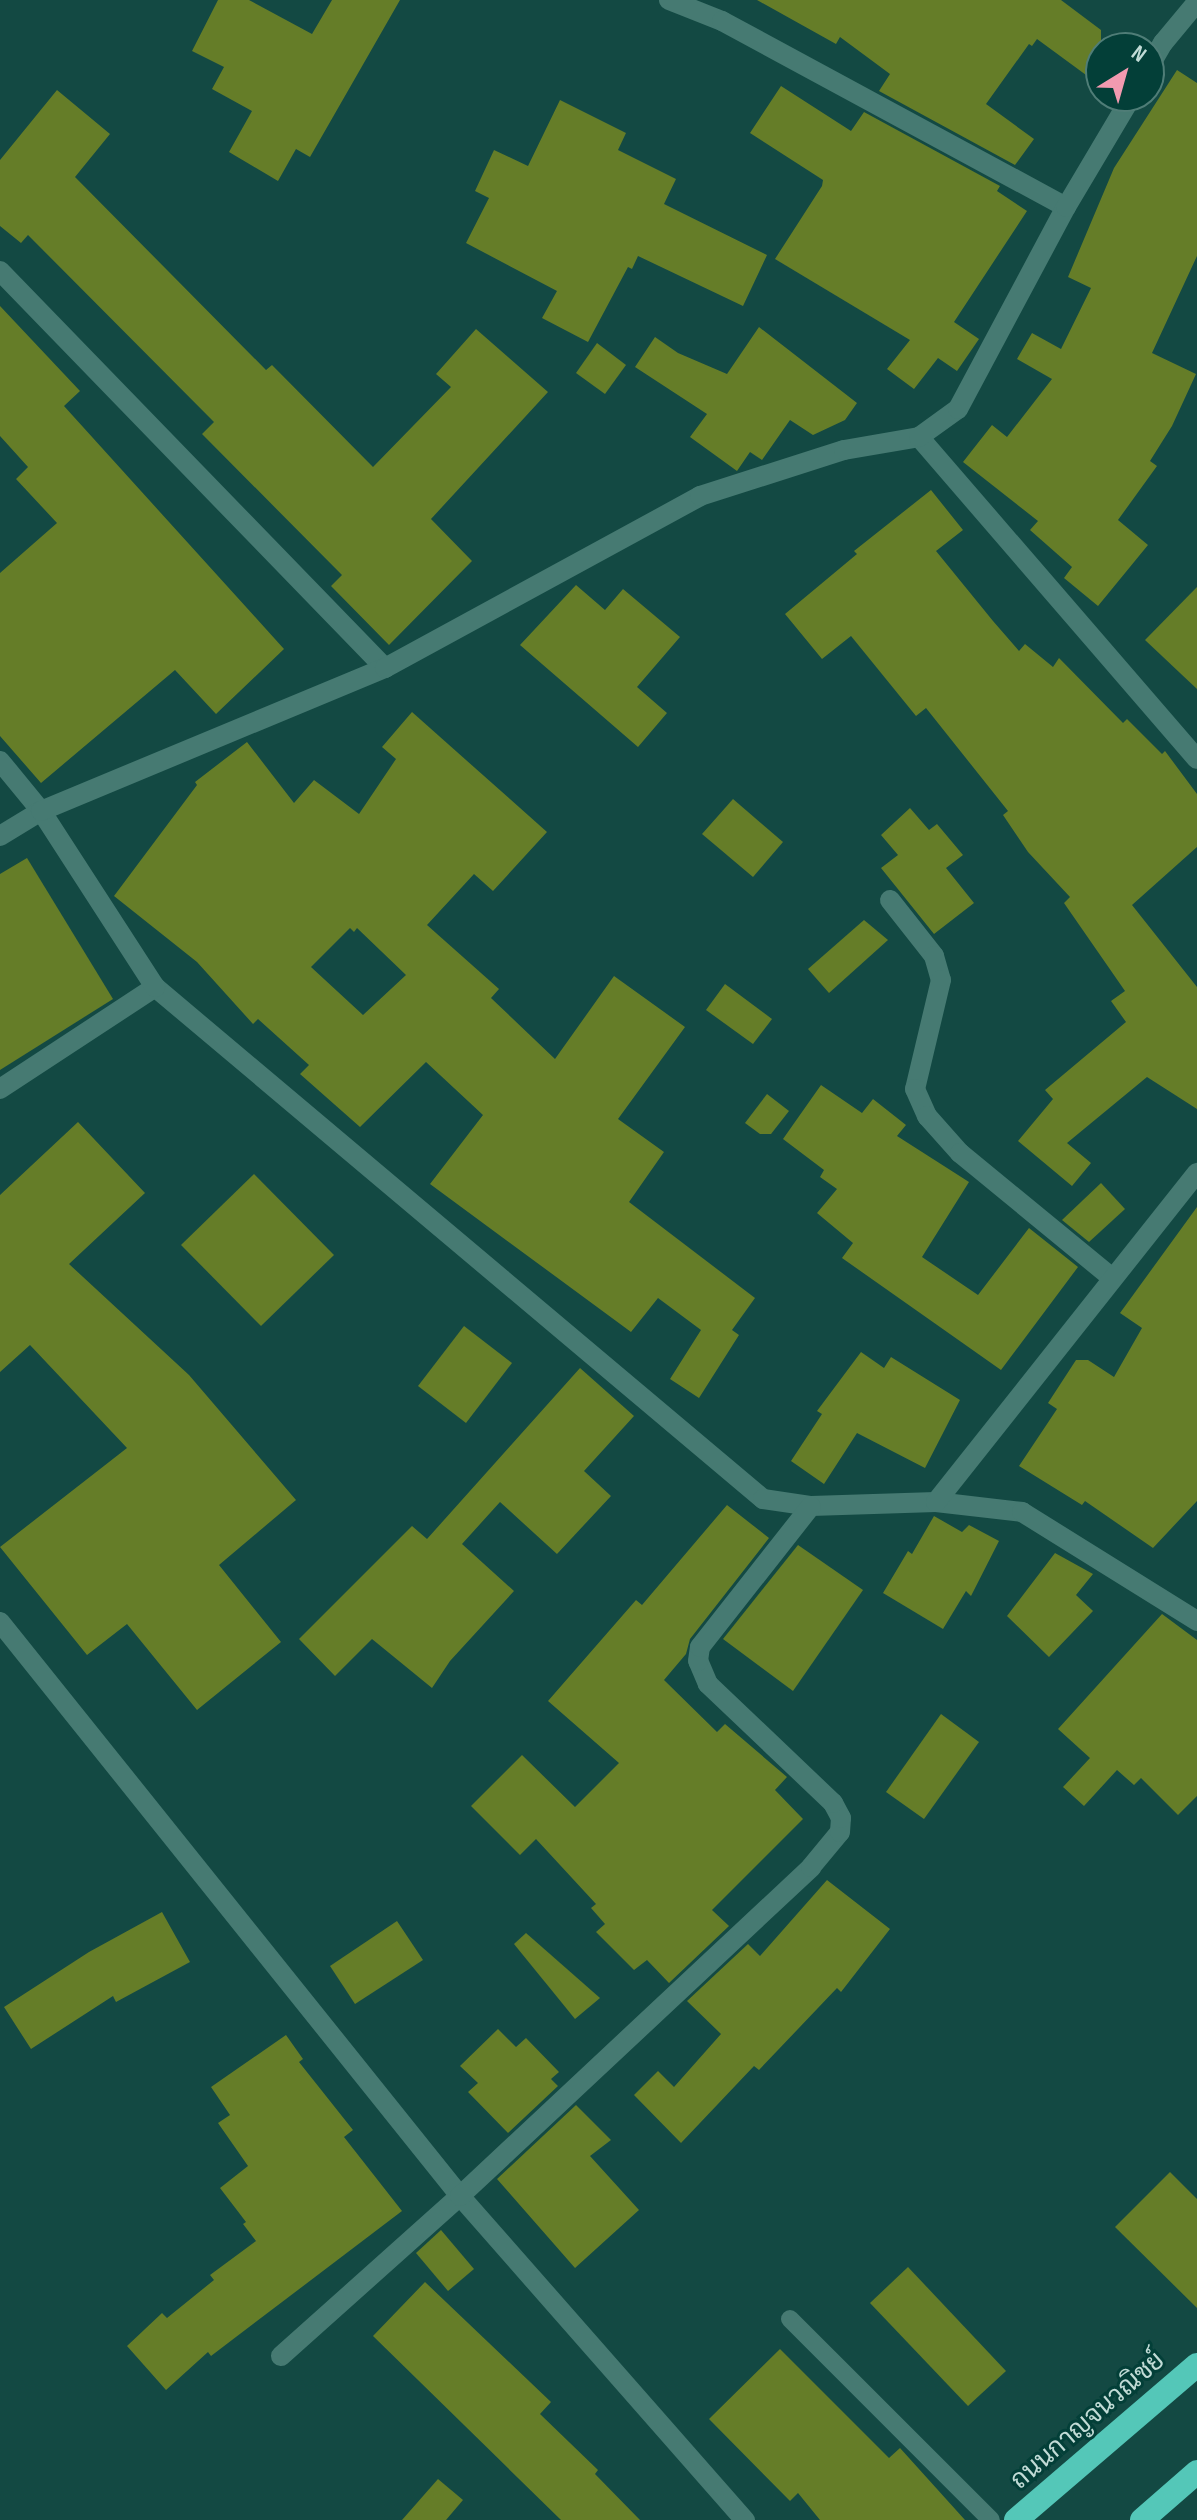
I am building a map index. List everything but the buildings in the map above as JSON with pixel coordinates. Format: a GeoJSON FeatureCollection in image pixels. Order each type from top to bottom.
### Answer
{"type":"FeatureCollection","features":[{"type":"Feature","properties":{"kind":"highway","name":"ถนนกาญจนวณิชย์"},"geometry":{"type":"LineString","coordinates":[[1016,2520],[1197,2365]]}},
{"type":"Feature","properties":{"kind":"highway"},"geometry":{"type":"LineString","coordinates":[[1142,2520],[1197,2472]]}},
{"type":"Feature","properties":{"kind":"street"},"geometry":{"type":"LineString","coordinates":[[669,0],[722,21],[1066,207]]}},
{"type":"Feature","properties":{"kind":"street"},"geometry":{"type":"LineString","coordinates":[[1165,45],[1197,2]]}},
{"type":"Feature","properties":{"kind":"street"},"geometry":{"type":"LineString","coordinates":[[0,836],[41,811],[385,668],[700,496],[844,450],[919,437],[958,409],[1066,207],[1122,112]]}},
{"type":"Feature","properties":{"kind":"street"},"geometry":{"type":"LineString","coordinates":[[0,271],[385,668]]}},
{"type":"Feature","properties":{"kind":"street"},"geometry":{"type":"LineString","coordinates":[[919,437],[1197,759]]}},
{"type":"Feature","properties":{"kind":"street"},"geometry":{"type":"LineString","coordinates":[[0,761],[41,811],[155,987],[763,1499],[811,1506],[936,1502],[1022,1512],[1197,1621]]}},
{"type":"Feature","properties":{"kind":"street"},"geometry":{"type":"LineString","coordinates":[[890,900],[934,956],[941,980],[915,1089],[927,1116],[960,1153],[1112,1278]]}},
{"type":"Feature","properties":{"kind":"street"},"geometry":{"type":"LineString","coordinates":[[0,1089],[155,987]]}},
{"type":"Feature","properties":{"kind":"street"},"geometry":{"type":"LineString","coordinates":[[936,1502],[1197,1173]]}},
{"type":"Feature","properties":{"kind":"street"},"geometry":{"type":"LineString","coordinates":[[281,2356],[460,2196],[811,1867],[840,1832],[841,1818],[833,1803],[708,1684],[698,1661],[700,1647],[811,1506]]}},
{"type":"Feature","properties":{"kind":"street"},"geometry":{"type":"LineString","coordinates":[[0,1622],[460,2196],[745,2520]]}},
{"type":"Feature","properties":{"kind":"lane"},"geometry":{"type":"LineString","coordinates":[[790,2319],[991,2520]]}}]}
